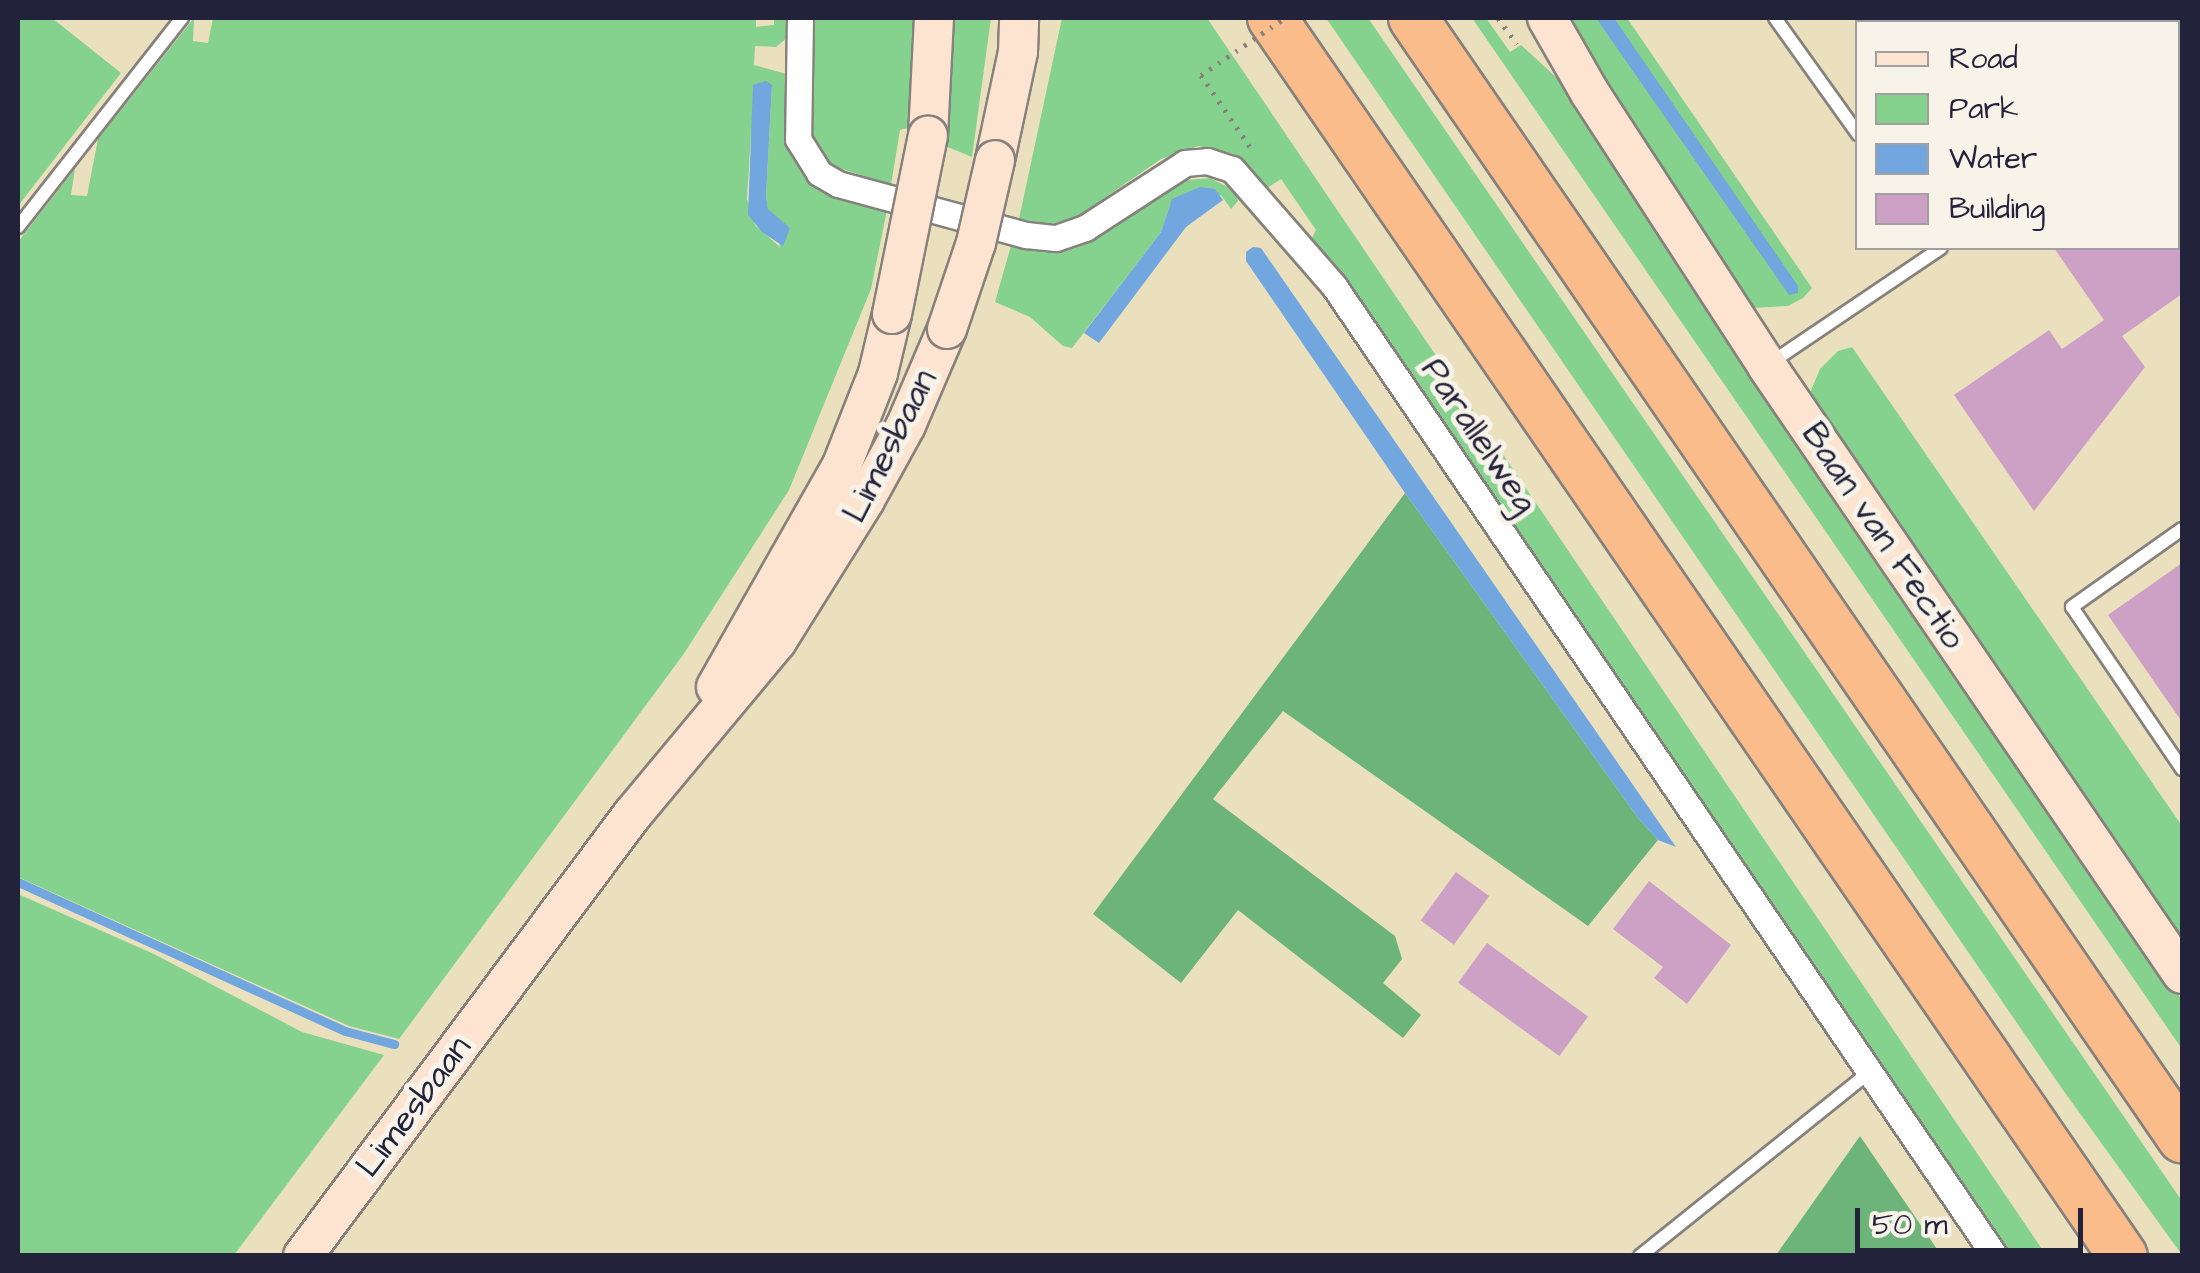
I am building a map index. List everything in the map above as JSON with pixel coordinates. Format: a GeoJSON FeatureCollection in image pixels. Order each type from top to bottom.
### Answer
{"type":"FeatureCollection","features":[{"type":"Feature","properties":{"kind":"highway"},"geometry":{"type":"LineString","coordinates":[[1272,18],[2123,1256]]}},
{"type":"Feature","properties":{"kind":"highway"},"geometry":{"type":"LineString","coordinates":[[1413,18],[2182,1138]]}},
{"type":"Feature","properties":{"kind":"main road","name":"Limesbaan"},"geometry":{"type":"LineString","coordinates":[[632,815],[722,677],[842,465],[878,373],[914,226],[928,136],[934,18]]}},
{"type":"Feature","properties":{"kind":"main road","name":"Limesbaan"},"geometry":{"type":"LineString","coordinates":[[303,1256],[632,815],[777,641],[873,485],[906,426],[947,329],[976,243],[1018,52],[1019,18]]}},
{"type":"Feature","properties":{"kind":"main road","name":"Baan van Fectio"},"geometry":{"type":"LineString","coordinates":[[1548,18],[1590,93],[1767,366],[2182,974]]}},
{"type":"Feature","properties":{"kind":"main road","name":"Baan van Fectio"},"geometry":{"type":"LineString","coordinates":[[1522,31],[1590,93]]}},
{"type":"Feature","properties":{"kind":"street","name":"Parallelweg"},"geometry":{"type":"LineString","coordinates":[[800,18],[798,139],[819,173],[838,184],[1026,235],[1056,238],[1086,228],[1185,163],[1207,161],[1232,169],[1334,286],[1995,1256]]}},
{"type":"Feature","properties":{"kind":"lane"},"geometry":{"type":"LineString","coordinates":[[18,227],[182,18]]}},
{"type":"Feature","properties":{"kind":"lane"},"geometry":{"type":"LineString","coordinates":[[1775,18],[1855,130]]}},
{"type":"Feature","properties":{"kind":"lane"},"geometry":{"type":"LineString","coordinates":[[1767,366],[1936,250]]}},
{"type":"Feature","properties":{"kind":"lane"},"geometry":{"type":"LineString","coordinates":[[2182,530],[2072,607],[2182,768]]}},
{"type":"Feature","properties":{"kind":"lane"},"geometry":{"type":"LineString","coordinates":[[1640,1256],[1870,1072]]}},
{"type":"Feature","properties":{"kind":"path"},"geometry":{"type":"LineString","coordinates":[[1255,153],[1201,75],[1285,18]]}},
{"type":"Feature","properties":{"kind":"path"},"geometry":{"type":"LineString","coordinates":[[1498,18],[1522,31]]}},
{"type":"Feature","properties":{"kind":"green space"},"geometry":{"type":"Polygon","coordinates":[[[18,18],[52,18],[121,73],[18,206],[18,18]]]}},
{"type":"Feature","properties":{"kind":"green space"},"geometry":{"type":"Polygon","coordinates":[[[194,18],[193,41],[208,43],[213,18],[756,18],[756,27],[774,25],[774,18],[789,18],[788,37],[776,47],[755,46],[754,65],[787,74],[785,125],[789,148],[815,184],[887,210],[871,289],[789,490],[683,655],[399,1039],[349,1026],[18,877],[18,242],[75,169],[71,195],[87,196],[98,139],[194,18]],[[772,85],[751,133],[747,199],[755,225],[780,247],[776,219],[768,209],[772,85]]]}},
{"type":"Feature","properties":{"kind":"green space"},"geometry":{"type":"Polygon","coordinates":[[[815,18],[923,18],[915,126],[900,130],[891,185],[833,166],[813,137],[815,18]]]}},
{"type":"Feature","properties":{"kind":"green space"},"geometry":{"type":"Polygon","coordinates":[[[947,18],[991,18],[972,157],[938,143],[947,18]]]}},
{"type":"Feature","properties":{"kind":"green space"},"geometry":{"type":"Polygon","coordinates":[[[1062,18],[1207,18],[2046,1255],[2010,1255],[1521,537],[1339,276],[1309,244],[1316,230],[1281,179],[1267,188],[1234,154],[1199,146],[1161,159],[1074,219],[1049,224],[1019,219],[1062,18]]]}},
{"type":"Feature","properties":{"kind":"green space"},"geometry":{"type":"Polygon","coordinates":[[[1326,18],[1368,18],[2182,1201],[2182,1255],[2063,1090],[1326,18]]]}},
{"type":"Feature","properties":{"kind":"green space"},"geometry":{"type":"Polygon","coordinates":[[[1472,18],[1486,18],[1510,52],[1521,45],[1569,89],[1625,183],[2182,1000],[2182,1049],[1472,18]]]}},
{"type":"Feature","properties":{"kind":"green space"},"geometry":{"type":"Polygon","coordinates":[[[1572,18],[1627,18],[1812,288],[1803,298],[1788,306],[1750,308],[1615,101],[1572,18]]]}},
{"type":"Feature","properties":{"kind":"green space"},"geometry":{"type":"Polygon","coordinates":[[[1210,178],[1234,190],[1238,201],[1231,209],[1221,195],[1170,205],[1161,232],[1072,348],[1063,346],[1030,317],[995,302],[1012,242],[1045,251],[1073,249],[1177,181],[1210,178]]]}},
{"type":"Feature","properties":{"kind":"green space"},"geometry":{"type":"Polygon","coordinates":[[[1852,347],[2182,826],[2182,942],[1809,395],[1820,369],[1838,351],[1852,347]]]}},
{"type":"Feature","properties":{"kind":"green space"},"geometry":{"type":"Polygon","coordinates":[[[1405,493],[1638,818],[1658,840],[1588,926],[1283,711],[1213,799],[1395,936],[1402,959],[1383,983],[1421,1015],[1403,1038],[1238,910],[1181,983],[1093,914],[1405,493]]]}},
{"type":"Feature","properties":{"kind":"green space"},"geometry":{"type":"Polygon","coordinates":[[[18,894],[154,954],[302,1032],[384,1055],[234,1255],[18,1255],[18,894]]]}},
{"type":"Feature","properties":{"kind":"green space"},"geometry":{"type":"Polygon","coordinates":[[[1860,1136],[1941,1255],[1776,1255],[1860,1136]]]}},
{"type":"Feature","properties":{"kind":"water"},"geometry":{"type":"Polygon","coordinates":[[[1596,18],[1614,18],[1798,286],[1798,293],[1789,295],[1596,18]]]}},
{"type":"Feature","properties":{"kind":"water"},"geometry":{"type":"Polygon","coordinates":[[[766,81],[772,85],[766,196],[768,209],[790,228],[783,246],[762,232],[748,215],[753,85],[766,81]]]}},
{"type":"Feature","properties":{"kind":"water"},"geometry":{"type":"Polygon","coordinates":[[[1200,187],[1215,189],[1223,200],[1186,227],[1099,343],[1084,333],[1161,232],[1172,199],[1200,187]]]}},
{"type":"Feature","properties":{"kind":"water"},"geometry":{"type":"Polygon","coordinates":[[[1253,247],[1261,248],[1676,847],[1658,840],[1638,818],[1405,493],[1246,261],[1246,252],[1253,247]]]}},
{"type":"Feature","properties":{"kind":"building"},"geometry":{"type":"Polygon","coordinates":[[[2182,248],[2182,294],[2122,336],[2145,367],[2034,511],[1954,395],[2049,330],[2062,349],[2104,320],[2055,250],[2182,248]]]}},
{"type":"Feature","properties":{"kind":"building"},"geometry":{"type":"Polygon","coordinates":[[[2182,563],[2182,722],[2108,615],[2182,563]]]}},
{"type":"Feature","properties":{"kind":"building"},"geometry":{"type":"Polygon","coordinates":[[[1456,872],[1489,896],[1454,945],[1421,921],[1456,872]]]}},
{"type":"Feature","properties":{"kind":"building"},"geometry":{"type":"Polygon","coordinates":[[[1649,881],[1731,945],[1687,1004],[1654,978],[1663,967],[1613,929],[1649,881]]]}},
{"type":"Feature","properties":{"kind":"building"},"geometry":{"type":"Polygon","coordinates":[[[1487,943],[1588,1016],[1559,1056],[1458,983],[1487,943]]]}},
{"type":"Feature","properties":{"kind":"waterway"},"geometry":{"type":"LineString","coordinates":[[18,882],[345,1031],[394,1044]]}}]}
